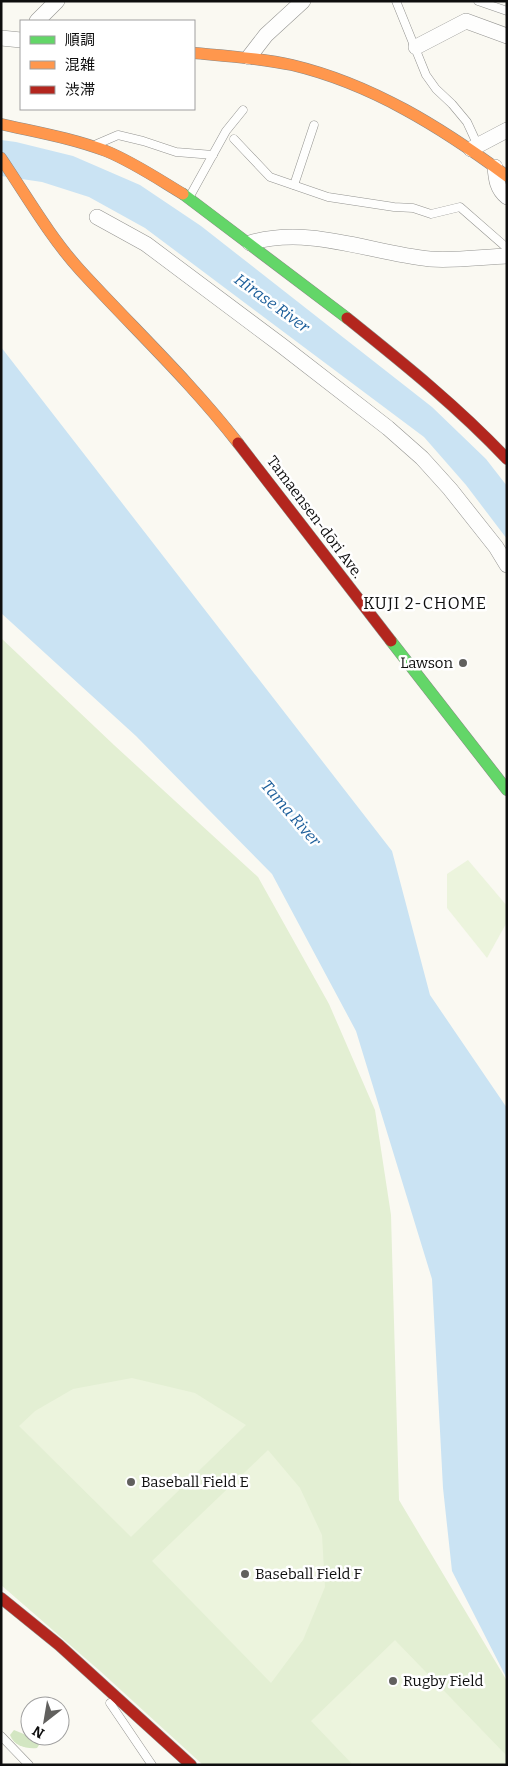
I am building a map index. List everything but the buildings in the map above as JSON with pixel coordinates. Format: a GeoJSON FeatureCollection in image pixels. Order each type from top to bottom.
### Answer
{"type":"FeatureCollection","features":[{"type":"Feature","properties":{"kind":"street"},"geometry":{"type":"LineString","coordinates":[[38,20],[56,1]]}},
{"type":"Feature","properties":{"kind":"street"},"geometry":{"type":"LineString","coordinates":[[249,57],[266,35],[303,1]]}},
{"type":"Feature","properties":{"kind":"street"},"geometry":{"type":"LineString","coordinates":[[416,47],[466,22],[507,36]]}},
{"type":"Feature","properties":{"kind":"street"},"geometry":{"type":"LineString","coordinates":[[1,38],[20,40]]}},
{"type":"Feature","properties":{"kind":"street"},"geometry":{"type":"LineString","coordinates":[[195,53],[249,57],[293,66],[359,87],[432,124],[477,150],[501,172],[496,182],[507,197]]}},
{"type":"Feature","properties":{"kind":"street"},"geometry":{"type":"LineString","coordinates":[[1,124],[70,140],[130,162],[189,198],[250,243],[434,388],[479,429],[507,459]]}},
{"type":"Feature","properties":{"kind":"street"},"geometry":{"type":"LineString","coordinates":[[477,150],[507,130]]}},
{"type":"Feature","properties":{"kind":"street","name":"Tamaensen-dōri Ave."},"geometry":{"type":"LineString","coordinates":[[1,158],[79,269],[198,394],[224,425],[507,790]]}},
{"type":"Feature","properties":{"kind":"street"},"geometry":{"type":"LineString","coordinates":[[97,217],[146,244],[388,428],[422,458],[450,489],[496,547],[507,565]]}},
{"type":"Feature","properties":{"kind":"street"},"geometry":{"type":"LineString","coordinates":[[250,243],[273,238],[311,238],[431,259],[507,256]]}},
{"type":"Feature","properties":{"kind":"street"},"geometry":{"type":"LineString","coordinates":[[1,1598],[59,1645],[191,1765]]}},
{"type":"Feature","properties":{"kind":"lane"},"geometry":{"type":"LineString","coordinates":[[396,1],[426,75],[466,122],[477,150]]}},
{"type":"Feature","properties":{"kind":"lane"},"geometry":{"type":"LineString","coordinates":[[478,1],[507,11]]}},
{"type":"Feature","properties":{"kind":"lane"},"geometry":{"type":"LineString","coordinates":[[189,198],[226,132],[244,110]]}},
{"type":"Feature","properties":{"kind":"lane"},"geometry":{"type":"LineString","coordinates":[[294,185],[314,125]]}},
{"type":"Feature","properties":{"kind":"lane"},"geometry":{"type":"LineString","coordinates":[[93,148],[99,143],[118,135],[176,152],[213,155]]}},
{"type":"Feature","properties":{"kind":"lane"},"geometry":{"type":"LineString","coordinates":[[234,139],[270,177],[328,197],[413,208],[431,214],[460,208],[507,248]]}},
{"type":"Feature","properties":{"kind":"lane"},"geometry":{"type":"LineString","coordinates":[[91,1675],[152,1765]]}},
{"type":"Feature","properties":{"kind":"lane"},"geometry":{"type":"LineString","coordinates":[[1,1736],[29,1765]]}},
{"type":"Feature","properties":{"kind":"green space"},"geometry":{"type":"Polygon","coordinates":[[[1,638],[258,877],[329,1004],[375,1110],[391,1215],[399,1500],[507,1681],[507,1765],[203,1765],[100,1671],[1,1585],[1,638]]]}},
{"type":"Feature","properties":{"kind":"green space"},"geometry":{"type":"Polygon","coordinates":[[[468,860],[507,906],[507,922],[487,958],[447,908],[447,874],[468,860]]]}},
{"type":"Feature","properties":{"kind":"green space","name":"Baseball Field E"},"geometry":{"type":"Polygon","coordinates":[[[132,1378],[195,1393],[246,1425],[131,1537],[19,1426],[35,1411],[73,1389],[132,1378]]]}},
{"type":"Feature","properties":{"kind":"green space","name":"Baseball Field F"},"geometry":{"type":"Polygon","coordinates":[[[268,1450],[300,1488],[322,1535],[325,1587],[303,1640],[271,1683],[152,1561],[268,1450]]]}},
{"type":"Feature","properties":{"kind":"green space","name":"Rugby Field"},"geometry":{"type":"Polygon","coordinates":[[[395,1640],[507,1756],[507,1765],[353,1765],[311,1721],[395,1640]]]}},
{"type":"Feature","properties":{"kind":"green space"},"geometry":{"type":"Polygon","coordinates":[[[14,1730],[20,1732],[20,1745],[14,1742],[10,1735],[14,1730]]]}},
{"type":"Feature","properties":{"kind":"green space"},"geometry":{"type":"Polygon","coordinates":[[[22,1746],[38,1746],[37,1748],[22,1746]]]}},
{"type":"Feature","properties":{"kind":"water","name":"Hirase River"},"geometry":{"type":"Polygon","coordinates":[[[1,140],[73,156],[140,185],[201,226],[432,407],[486,459],[507,486],[507,539],[466,485],[424,437],[145,228],[89,197],[42,182],[1,176],[1,140]]]}},
{"type":"Feature","properties":{"kind":"water","name":"Tama River"},"geometry":{"type":"Polygon","coordinates":[[[1,347],[392,851],[430,995],[507,1108],[507,1679],[452,1571],[443,1488],[432,1279],[356,1031],[272,874],[136,736],[1,613],[1,347]]]}},
{"type":"Feature","properties":{"kind":"traffic: fast"},"geometry":{"type":"LineString","coordinates":[[183,194],[347,318]]}},
{"type":"Feature","properties":{"kind":"traffic: fast"},"geometry":{"type":"LineString","coordinates":[[391,641],[507,790]]}},
{"type":"Feature","properties":{"kind":"traffic: slow"},"geometry":{"type":"LineString","coordinates":[[195,53],[292,65],[322,73],[350,84],[378,96],[432,125],[507,176]]}},
{"type":"Feature","properties":{"kind":"traffic: slow"},"geometry":{"type":"LineString","coordinates":[[1,124],[93,146],[136,165],[183,194]]}},
{"type":"Feature","properties":{"kind":"traffic: slow"},"geometry":{"type":"LineString","coordinates":[[1,158],[48,230],[69,257],[181,376],[238,443]]}},
{"type":"Feature","properties":{"kind":"traffic: jam"},"geometry":{"type":"LineString","coordinates":[[347,318],[450,403],[507,459]]}},
{"type":"Feature","properties":{"kind":"traffic: jam"},"geometry":{"type":"LineString","coordinates":[[238,443],[391,641]]}},
{"type":"Feature","properties":{"kind":"traffic: jam"},"geometry":{"type":"LineString","coordinates":[[1,1598],[59,1645],[191,1765]]}},
{"type":"Feature","properties":{"kind":"place","name":"Lawson"},"geometry":{"type":"Point","coordinates":[463,663]}},
{"type":"Feature","properties":{"kind":"place","name":"Baseball Field E"},"geometry":{"type":"Point","coordinates":[131,1482]}},
{"type":"Feature","properties":{"kind":"place","name":"Baseball Field F"},"geometry":{"type":"Point","coordinates":[245,1574]}},
{"type":"Feature","properties":{"kind":"place","name":"Rugby Field"},"geometry":{"type":"Point","coordinates":[393,1681]}},
{"type":"Feature","properties":{"kind":"district","name":"KUJI 2-CHOME"},"geometry":{"type":"Point","coordinates":[425,603]}}]}
